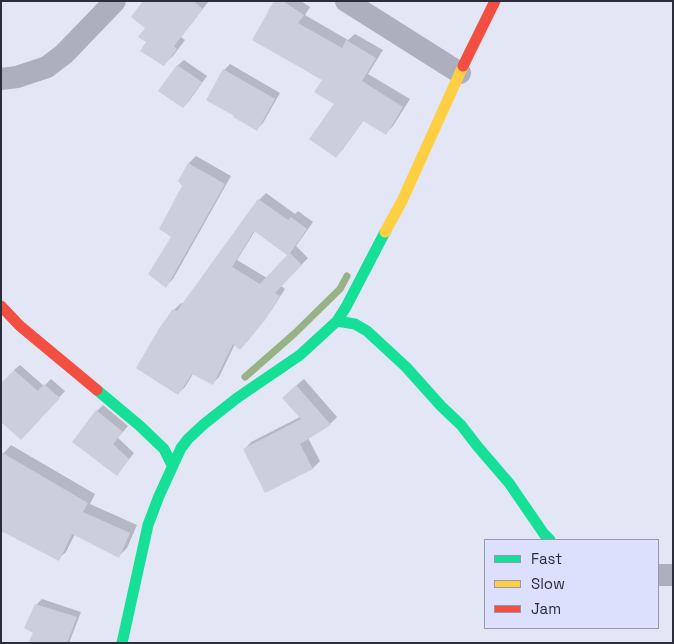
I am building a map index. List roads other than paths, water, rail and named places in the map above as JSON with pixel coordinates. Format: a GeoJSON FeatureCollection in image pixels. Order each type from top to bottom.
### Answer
{"type":"FeatureCollection","features":[{"type":"Feature","properties":{"kind":"street"},"geometry":{"type":"LineString","coordinates":[[1,79],[17,77],[47,67],[64,54],[115,1]]}},
{"type":"Feature","properties":{"kind":"street"},"geometry":{"type":"LineString","coordinates":[[346,1],[460,73]]}},
{"type":"Feature","properties":{"kind":"street"},"geometry":{"type":"LineString","coordinates":[[122,643],[148,525],[172,465],[181,448],[204,424],[237,398],[300,355],[337,320],[346,307],[402,201],[495,1]]}},
{"type":"Feature","properties":{"kind":"street"},"geometry":{"type":"LineString","coordinates":[[1,306],[20,326],[164,448],[172,465]]}},
{"type":"Feature","properties":{"kind":"street"},"geometry":{"type":"LineString","coordinates":[[337,320],[355,324],[367,331],[406,367],[461,425],[509,483],[549,539]]}},
{"type":"Feature","properties":{"kind":"street"},"geometry":{"type":"LineString","coordinates":[[659,575],[673,575]]}},
{"type":"Feature","properties":{"kind":"waterway"},"geometry":{"type":"LineString","coordinates":[[245,377],[294,334],[340,289],[347,276]]}}]}
